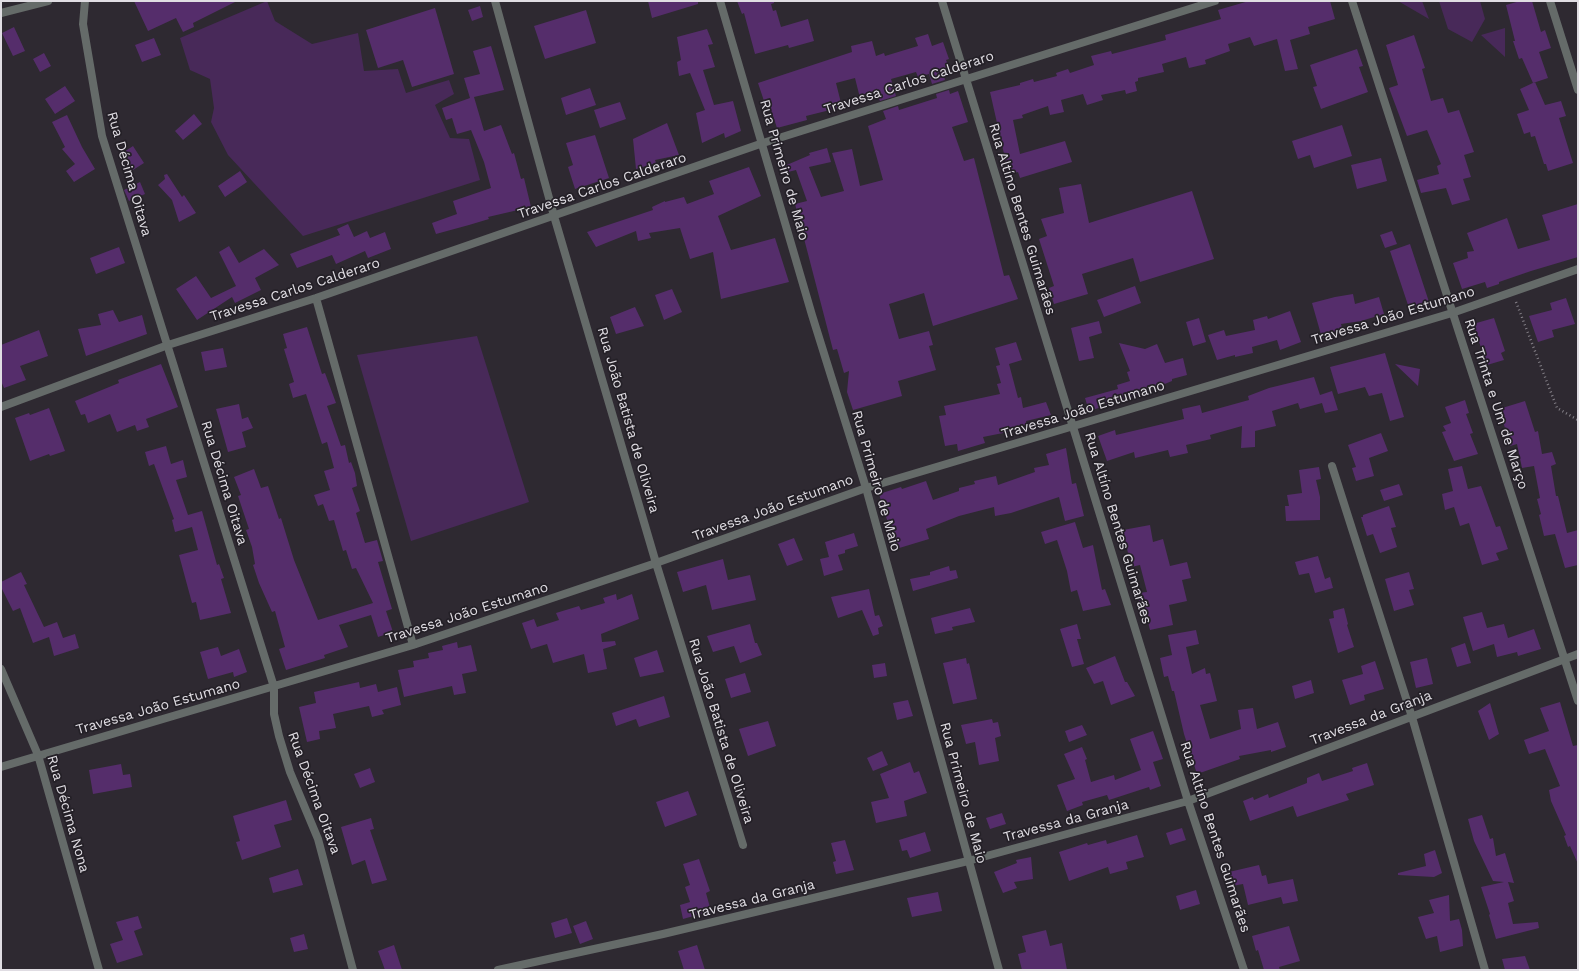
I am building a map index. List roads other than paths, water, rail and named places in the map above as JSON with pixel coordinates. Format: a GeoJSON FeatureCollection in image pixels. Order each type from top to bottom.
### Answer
{"type":"FeatureCollection","features":[{"type":"Feature","properties":{"kind":"street"},"geometry":{"type":"LineString","coordinates":[[1,13],[48,1]]}},
{"type":"Feature","properties":{"kind":"street","name":"Rua Décima Oitava"},"geometry":{"type":"LineString","coordinates":[[85,1],[83,24],[102,136],[274,687],[274,714],[279,736],[290,772],[318,839],[354,970]]}},
{"type":"Feature","properties":{"kind":"street","name":"Rua João Batista de Oliveira"},"geometry":{"type":"LineString","coordinates":[[495,1],[554,216],[656,563],[743,845]]}},
{"type":"Feature","properties":{"kind":"street","name":"Rua Primeiro de Maio"},"geometry":{"type":"LineString","coordinates":[[720,1],[763,143],[812,315],[866,488],[999,970]]}},
{"type":"Feature","properties":{"kind":"street","name":"Rua Altíno Bentes Guimarães"},"geometry":{"type":"LineString","coordinates":[[942,1],[1074,426],[1188,801],[1244,970]]}},
{"type":"Feature","properties":{"kind":"street","name":"Travessa Carlos Calderaro"},"geometry":{"type":"LineString","coordinates":[[1,407],[168,345],[316,298],[763,143],[965,78],[1215,1]]}},
{"type":"Feature","properties":{"kind":"street","name":"Rua Trinta e Um de Março"},"geometry":{"type":"LineString","coordinates":[[1352,1],[1578,701]]}},
{"type":"Feature","properties":{"kind":"street"},"geometry":{"type":"LineString","coordinates":[[1550,1],[1578,90]]}},
{"type":"Feature","properties":{"kind":"street","name":"Travessa João Estumano"},"geometry":{"type":"LineString","coordinates":[[1,767],[413,645],[656,563],[866,488],[1452,313],[1578,269]]}},
{"type":"Feature","properties":{"kind":"street"},"geometry":{"type":"LineString","coordinates":[[316,298],[413,645]]}},
{"type":"Feature","properties":{"kind":"street"},"geometry":{"type":"LineString","coordinates":[[1332,466],[1412,716],[1485,970]]}},
{"type":"Feature","properties":{"kind":"street","name":"Travessa da Granja"},"geometry":{"type":"LineString","coordinates":[[498,970],[663,934],[968,861],[1188,801],[1578,654]]}},
{"type":"Feature","properties":{"kind":"street","name":"Rua Décima Nona"},"geometry":{"type":"LineString","coordinates":[[1,669],[38,755],[99,970]]}}]}
